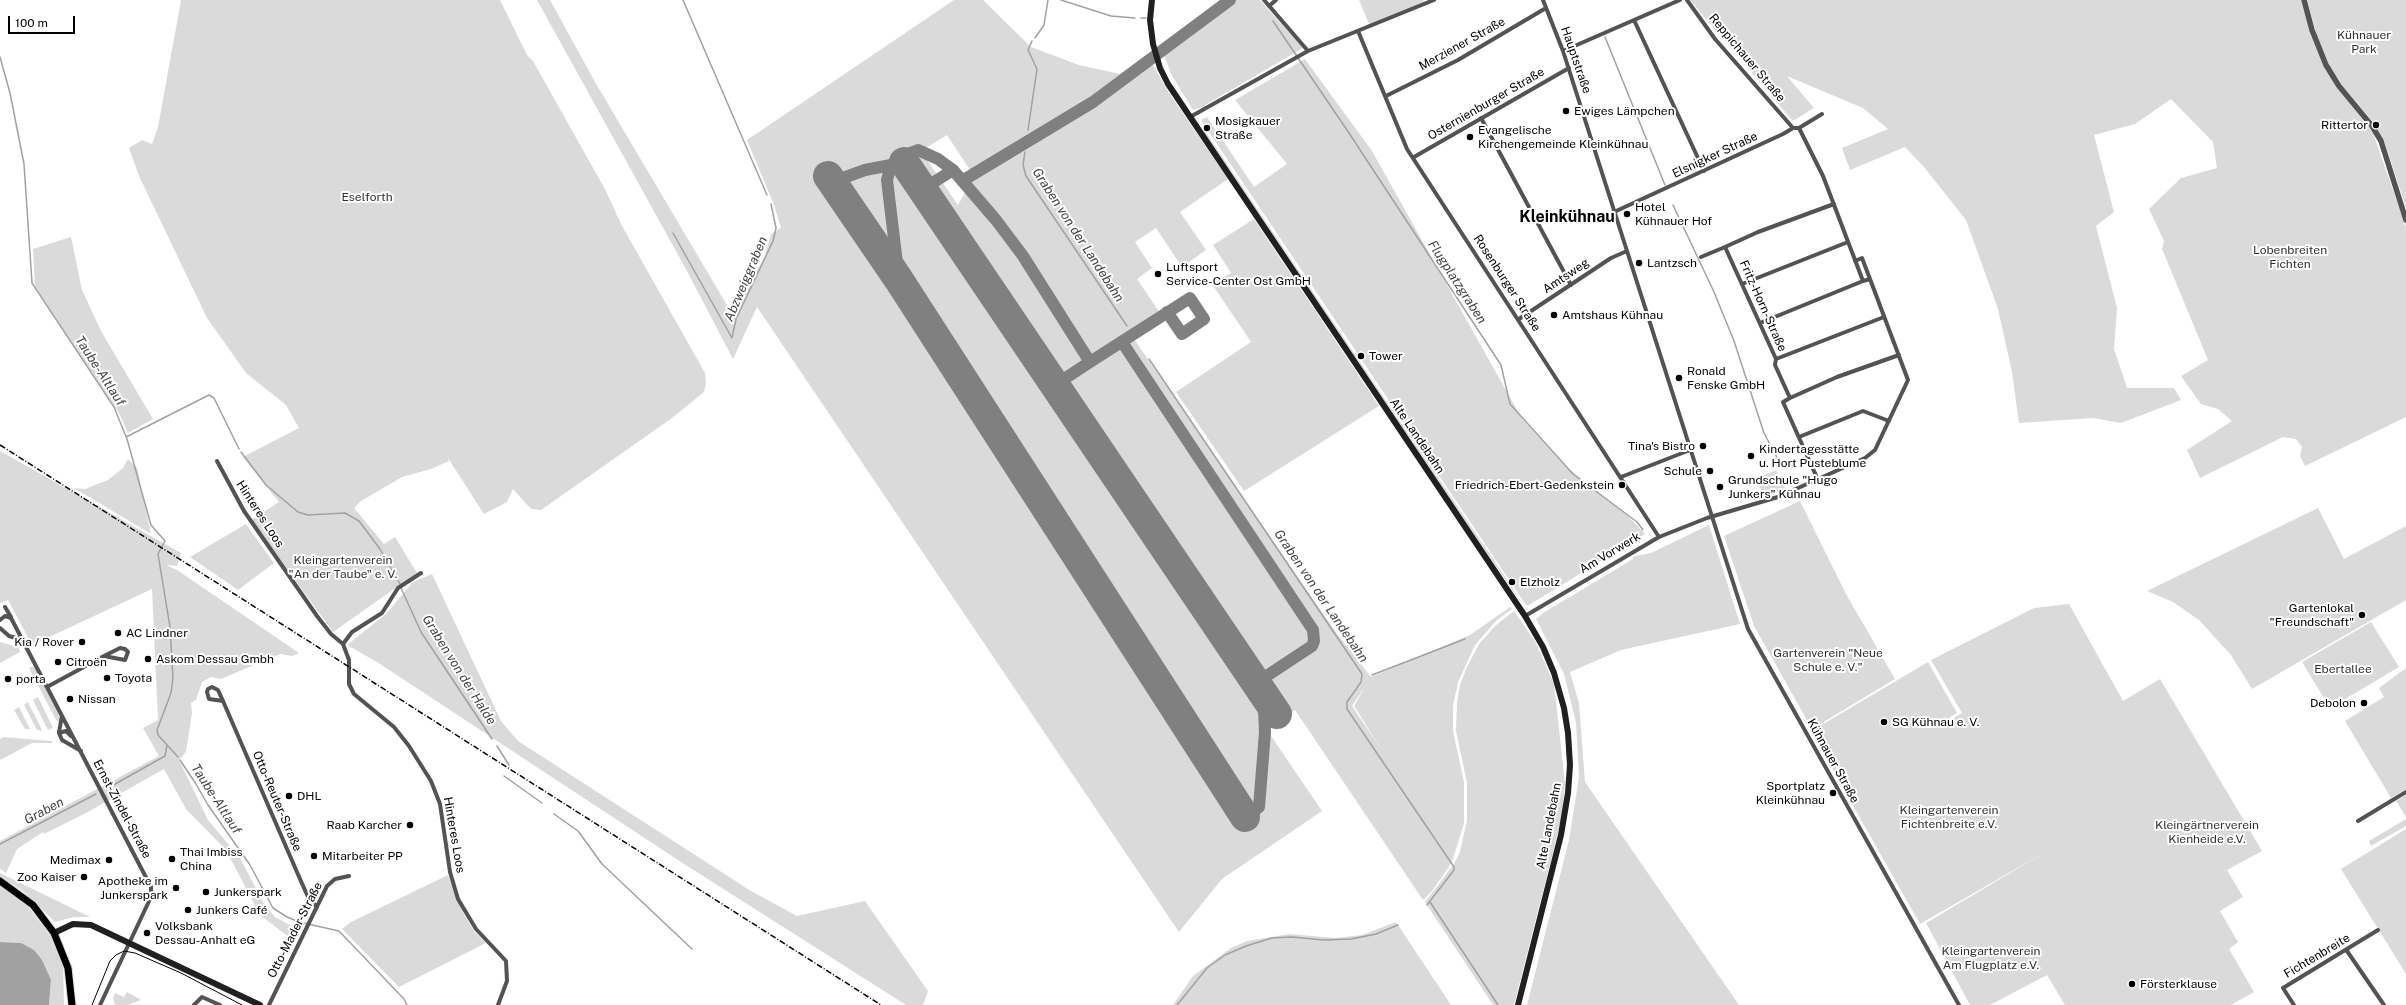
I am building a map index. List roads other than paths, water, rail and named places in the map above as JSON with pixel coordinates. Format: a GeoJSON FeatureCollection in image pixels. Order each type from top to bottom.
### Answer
{"type":"FeatureCollection","features":[{"type":"Feature","properties":{"kind":"main road","name":"Alte Landebahn"},"geometry":{"type":"LineString","coordinates":[[1152,0],[1151,28],[1157,61],[1168,84],[1525,616],[1543,647],[1559,690],[1568,733],[1570,772],[1567,807],[1518,1005]]}},
{"type":"Feature","properties":{"kind":"main road"},"geometry":{"type":"LineString","coordinates":[[0,881],[33,905],[54,933],[68,968],[72,1005]]}},
{"type":"Feature","properties":{"kind":"main road"},"geometry":{"type":"LineString","coordinates":[[54,933],[71,925],[84,923],[128,942],[260,1005]]}},
{"type":"Feature","properties":{"kind":"street"},"geometry":{"type":"LineString","coordinates":[[1264,0],[1308,51]]}},
{"type":"Feature","properties":{"kind":"street"},"geometry":{"type":"LineString","coordinates":[[1269,6],[1276,0]]}},
{"type":"Feature","properties":{"kind":"street"},"geometry":{"type":"LineString","coordinates":[[1190,117],[1295,57],[1432,0]]}},
{"type":"Feature","properties":{"kind":"street","name":"Hauptstraße"},"geometry":{"type":"LineString","coordinates":[[1543,0],[1569,68],[1711,517]]}},
{"type":"Feature","properties":{"kind":"street"},"geometry":{"type":"LineString","coordinates":[[1563,50],[1680,0]]}},
{"type":"Feature","properties":{"kind":"street","name":"Reppichauer Straße"},"geometry":{"type":"LineString","coordinates":[[1687,0],[1715,39],[1793,128]]}},
{"type":"Feature","properties":{"kind":"street"},"geometry":{"type":"LineString","coordinates":[[2304,0],[2314,36],[2326,65],[2339,86],[2372,126],[2381,141],[2406,220]]}},
{"type":"Feature","properties":{"kind":"street","name":"Merziener Straße"},"geometry":{"type":"LineString","coordinates":[[1386,96],[1458,60],[1546,8]]}},
{"type":"Feature","properties":{"kind":"street"},"geometry":{"type":"LineString","coordinates":[[1634,20],[1704,171]]}},
{"type":"Feature","properties":{"kind":"street","name":"Rosenburger Straße"},"geometry":{"type":"LineString","coordinates":[[1358,31],[1407,149],[1414,157],[1659,537]]}},
{"type":"Feature","properties":{"kind":"street","name":"Osternienburger Straße"},"geometry":{"type":"LineString","coordinates":[[1414,157],[1569,68]]}},
{"type":"Feature","properties":{"kind":"street"},"geometry":{"type":"LineString","coordinates":[[1822,114],[1799,128],[1823,176],[1863,281]]}},
{"type":"Feature","properties":{"kind":"street"},"geometry":{"type":"LineString","coordinates":[[1481,118],[1571,285]]}},
{"type":"Feature","properties":{"kind":"street","name":"Elsnigker Straße"},"geometry":{"type":"LineString","coordinates":[[1614,212],[1793,128],[1799,128]]}},
{"type":"Feature","properties":{"kind":"street"},"geometry":{"type":"LineString","coordinates":[[1701,258],[1758,232],[1834,204]]}},
{"type":"Feature","properties":{"kind":"street"},"geometry":{"type":"LineString","coordinates":[[1742,284],[1848,242]]}},
{"type":"Feature","properties":{"kind":"street","name":"Fritz-Horn-Straße"},"geometry":{"type":"LineString","coordinates":[[1725,247],[1776,359],[1775,365],[1790,398],[1784,402],[1818,480]]}},
{"type":"Feature","properties":{"kind":"street","name":"Amtsweg"},"geometry":{"type":"LineString","coordinates":[[1519,319],[1611,258],[1627,251]]}},
{"type":"Feature","properties":{"kind":"street","name":"Am Vorwerk"},"geometry":{"type":"LineString","coordinates":[[1525,616],[1659,537],[1711,517],[1767,501],[1818,480],[1872,454],[1876,450],[1908,383],[1899,355],[1862,258],[1855,260]]}},
{"type":"Feature","properties":{"kind":"street"},"geometry":{"type":"LineString","coordinates":[[1760,323],[1870,279]]}},
{"type":"Feature","properties":{"kind":"street"},"geometry":{"type":"LineString","coordinates":[[1776,359],[1884,317]]}},
{"type":"Feature","properties":{"kind":"street"},"geometry":{"type":"LineString","coordinates":[[1790,398],[1837,377],[1899,355]]}},
{"type":"Feature","properties":{"kind":"street"},"geometry":{"type":"LineString","coordinates":[[1799,437],[1863,411],[1889,421]]}},
{"type":"Feature","properties":{"kind":"street"},"geometry":{"type":"LineString","coordinates":[[1621,477],[1690,450]]}},
{"type":"Feature","properties":{"kind":"street","name":"Hinteres Loos"},"geometry":{"type":"LineString","coordinates":[[217,461],[244,511],[317,616],[331,634],[343,644],[348,656],[348,680],[352,691],[359,700],[384,718],[404,739],[435,790],[441,808],[450,872],[458,898],[476,929],[506,961],[507,981],[498,1005]]}},
{"type":"Feature","properties":{"kind":"street","name":"Kühnauer Straße"},"geometry":{"type":"LineString","coordinates":[[1711,517],[1750,634],[1959,1005]]}},
{"type":"Feature","properties":{"kind":"street"},"geometry":{"type":"LineString","coordinates":[[343,644],[352,632],[382,613],[398,588],[421,573]]}},
{"type":"Feature","properties":{"kind":"street","name":"Ernst-Zindel-Straße"},"geometry":{"type":"LineString","coordinates":[[5,607],[62,714],[150,887],[151,897],[128,942],[100,1005]]}},
{"type":"Feature","properties":{"kind":"street"},"geometry":{"type":"LineString","coordinates":[[0,620],[5,616],[11,618]]}},
{"type":"Feature","properties":{"kind":"street"},"geometry":{"type":"LineString","coordinates":[[0,628],[9,636],[23,640]]}},
{"type":"Feature","properties":{"kind":"street"},"geometry":{"type":"LineString","coordinates":[[47,686],[104,656],[120,648],[125,649],[128,652],[128,657],[123,661],[104,656]]}},
{"type":"Feature","properties":{"kind":"street","name":"Otto-Reuter-Straße"},"geometry":{"type":"LineString","coordinates":[[223,701],[306,892],[317,906]]}},
{"type":"Feature","properties":{"kind":"street"},"geometry":{"type":"LineString","coordinates":[[59,733],[62,723],[62,714]]}},
{"type":"Feature","properties":{"kind":"street"},"geometry":{"type":"LineString","coordinates":[[59,733],[66,731],[76,742]]}},
{"type":"Feature","properties":{"kind":"street","name":"Ernst-Zindel-Straße"},"geometry":{"type":"LineString","coordinates":[[59,733],[62,740],[80,751]]}},
{"type":"Feature","properties":{"kind":"street"},"geometry":{"type":"LineString","coordinates":[[2358,821],[2406,792]]}},
{"type":"Feature","properties":{"kind":"street","name":"Otto-Mader-Straße"},"geometry":{"type":"LineString","coordinates":[[269,1005],[317,906],[332,881],[349,876]]}},
{"type":"Feature","properties":{"kind":"street","name":"Fichtenbreite"},"geometry":{"type":"LineString","coordinates":[[2294,1005],[2283,988],[2347,951],[2378,930]]}},
{"type":"Feature","properties":{"kind":"street"},"geometry":{"type":"LineString","coordinates":[[2347,951],[2384,1005]]}},
{"type":"Feature","properties":{"kind":"street"},"geometry":{"type":"LineString","coordinates":[[194,1005],[202,997],[220,1005]]}},
{"type":"Feature","properties":{"kind":"waterway","name":"Abzweiggraben"},"geometry":{"type":"LineString","coordinates":[[683,0],[767,195]]}},
{"type":"Feature","properties":{"kind":"waterway","name":"Graben von der Landebahn"},"geometry":{"type":"LineString","coordinates":[[1035,38],[1044,25],[1048,0]]}},
{"type":"Feature","properties":{"kind":"waterway","name":"Flugplatzgraben"},"geometry":{"type":"LineString","coordinates":[[1061,0],[1111,16],[1135,18]]}},
{"type":"Feature","properties":{"kind":"waterway","name":"Flugplatzgraben"},"geometry":{"type":"LineString","coordinates":[[1141,18],[1146,18]]}},
{"type":"Feature","properties":{"kind":"waterway","name":"Flugplatzgraben"},"geometry":{"type":"LineString","coordinates":[[1273,21],[1349,133],[1501,365],[1510,404],[1573,474],[1637,522],[1643,530]]}},
{"type":"Feature","properties":{"kind":"waterway"},"geometry":{"type":"LineString","coordinates":[[1605,37],[1665,185]]}},
{"type":"Feature","properties":{"kind":"waterway","name":"Graben von der Landebahn"},"geometry":{"type":"LineString","coordinates":[[1028,130],[1037,69],[1028,50],[1032,41]]}},
{"type":"Feature","properties":{"kind":"waterway","name":"Taube-Altlauf"},"geometry":{"type":"LineString","coordinates":[[0,57],[10,93],[24,164],[32,283],[114,407],[127,439],[151,525],[165,541],[158,554],[170,627],[173,678],[171,693],[157,730],[158,735],[178,757]]}},
{"type":"Feature","properties":{"kind":"waterway","name":"Graben von der Landebahn"},"geometry":{"type":"LineString","coordinates":[[1025,152],[1023,165],[1026,176],[1127,326]]}},
{"type":"Feature","properties":{"kind":"waterway","name":"Abzweiggraben"},"geometry":{"type":"LineString","coordinates":[[673,233],[732,338],[736,319],[773,241],[776,228],[771,204]]}},
{"type":"Feature","properties":{"kind":"waterway"},"geometry":{"type":"LineString","coordinates":[[1673,205],[1714,292],[1734,341],[1764,433],[1781,465]]}},
{"type":"Feature","properties":{"kind":"waterway","name":"Graben von der Landebahn"},"geometry":{"type":"LineString","coordinates":[[1149,359],[1362,674],[1361,682],[1347,702],[1347,709],[1454,867],[1454,870],[1427,905]]}},
{"type":"Feature","properties":{"kind":"waterway","name":"Graben von der Halde"},"geometry":{"type":"LineString","coordinates":[[126,437],[209,395],[214,398],[239,449]]}},
{"type":"Feature","properties":{"kind":"waterway","name":"Graben von der Halde"},"geometry":{"type":"LineString","coordinates":[[241,452],[266,485],[298,512],[308,515],[345,513],[359,521],[380,549],[400,584]]}},
{"type":"Feature","properties":{"kind":"waterway","name":"Graben von der Halde"},"geometry":{"type":"LineString","coordinates":[[401,588],[421,632],[492,739]]}},
{"type":"Feature","properties":{"kind":"waterway"},"geometry":{"type":"LineString","coordinates":[[1372,675],[1465,639]]}},
{"type":"Feature","properties":{"kind":"waterway","name":"Graben"},"geometry":{"type":"LineString","coordinates":[[108,788],[165,756],[167,745]]}},
{"type":"Feature","properties":{"kind":"waterway","name":"Graben von der Halde"},"geometry":{"type":"LineString","coordinates":[[497,746],[509,765]]}},
{"type":"Feature","properties":{"kind":"waterway","name":"Taube-Altlauf"},"geometry":{"type":"LineString","coordinates":[[180,760],[208,805],[250,865],[273,908],[287,917],[299,922],[339,931],[404,999],[407,1005]]}},
{"type":"Feature","properties":{"kind":"waterway","name":"Graben von der Halde"},"geometry":{"type":"LineString","coordinates":[[504,776],[542,803]]}},
{"type":"Feature","properties":{"kind":"waterway","name":"Graben"},"geometry":{"type":"LineString","coordinates":[[0,844],[96,794]]}},
{"type":"Feature","properties":{"kind":"waterway","name":"Graben von der Halde"},"geometry":{"type":"LineString","coordinates":[[554,814],[578,831],[602,864],[692,949]]}},
{"type":"Feature","properties":{"kind":"waterway","name":"Graben von der Landebahn"},"geometry":{"type":"LineString","coordinates":[[1430,902],[1498,1005]]}},
{"type":"Feature","properties":{"kind":"waterway"},"geometry":{"type":"LineString","coordinates":[[1177,1005],[1207,968],[1225,955],[1246,946],[1272,938],[1292,937],[1323,940],[1351,939],[1376,934],[1398,925]]}},
{"type":"Feature","properties":{"kind":"tram line"},"geometry":{"type":"LineString","coordinates":[[92,1005],[110,961],[116,955],[124,951],[135,953],[181,973],[242,1005]]}},
{"type":"Feature","properties":{"kind":"railway"},"geometry":{"type":"LineString","coordinates":[[0,445],[881,1005]]}},
{"type":"Feature","properties":{"kind":"place","name":"Ewiges Lämpchen"},"geometry":{"type":"Point","coordinates":[1566,111]}},
{"type":"Feature","properties":{"kind":"place","name":"Rittertor"},"geometry":{"type":"Point","coordinates":[2376,125]}},
{"type":"Feature","properties":{"kind":"place","name":"Mosigkauer Straße"},"geometry":{"type":"Point","coordinates":[1207,128]}},
{"type":"Feature","properties":{"kind":"place","name":"Evangelische Kirchengemeinde Kleinkühnau"},"geometry":{"type":"Point","coordinates":[1470,137]}},
{"type":"Feature","properties":{"kind":"place","name":"Hotel Kühnauer Hof"},"geometry":{"type":"Point","coordinates":[1627,214]}},
{"type":"Feature","properties":{"kind":"place","name":"Lantzsch"},"geometry":{"type":"Point","coordinates":[1639,263]}},
{"type":"Feature","properties":{"kind":"place","name":"Luftsport Service-Center Ost GmbH"},"geometry":{"type":"Point","coordinates":[1158,274]}},
{"type":"Feature","properties":{"kind":"place","name":"Amtshaus Kühnau"},"geometry":{"type":"Point","coordinates":[1554,315]}},
{"type":"Feature","properties":{"kind":"place","name":"Tower"},"geometry":{"type":"Point","coordinates":[1361,356]}},
{"type":"Feature","properties":{"kind":"place","name":"Ronald Fenske GmbH"},"geometry":{"type":"Point","coordinates":[1679,378]}},
{"type":"Feature","properties":{"kind":"place","name":"Tina's Bistro"},"geometry":{"type":"Point","coordinates":[1703,446]}},
{"type":"Feature","properties":{"kind":"place","name":"Kindertagesstätte u. Hort Pusteblume"},"geometry":{"type":"Point","coordinates":[1751,456]}},
{"type":"Feature","properties":{"kind":"place","name":"Schule"},"geometry":{"type":"Point","coordinates":[1710,471]}},
{"type":"Feature","properties":{"kind":"place","name":"Friedrich-Ebert-Gedenkstein"},"geometry":{"type":"Point","coordinates":[1622,485]}},
{"type":"Feature","properties":{"kind":"place","name":"Grundschule \"Hugo Junkers\" Kühnau"},"geometry":{"type":"Point","coordinates":[1720,487]}},
{"type":"Feature","properties":{"kind":"place","name":"Elzholz"},"geometry":{"type":"Point","coordinates":[1512,582]}},
{"type":"Feature","properties":{"kind":"place","name":"Gartenlokal \"Freundschaft\""},"geometry":{"type":"Point","coordinates":[2362,615]}},
{"type":"Feature","properties":{"kind":"place","name":"AC Lindner"},"geometry":{"type":"Point","coordinates":[118,633]}},
{"type":"Feature","properties":{"kind":"place","name":"Kia / Rover"},"geometry":{"type":"Point","coordinates":[82,642]}},
{"type":"Feature","properties":{"kind":"place","name":"Askom Dessau Gmbh"},"geometry":{"type":"Point","coordinates":[148,659]}},
{"type":"Feature","properties":{"kind":"place","name":"Citroën"},"geometry":{"type":"Point","coordinates":[58,662]}},
{"type":"Feature","properties":{"kind":"place","name":"Toyota"},"geometry":{"type":"Point","coordinates":[107,678]}},
{"type":"Feature","properties":{"kind":"place","name":"porta"},"geometry":{"type":"Point","coordinates":[8,679]}},
{"type":"Feature","properties":{"kind":"place","name":"Nissan"},"geometry":{"type":"Point","coordinates":[70,699]}},
{"type":"Feature","properties":{"kind":"place","name":"Debolon"},"geometry":{"type":"Point","coordinates":[2364,703]}},
{"type":"Feature","properties":{"kind":"place","name":"SG Kühnau e. V."},"geometry":{"type":"Point","coordinates":[1884,722]}},
{"type":"Feature","properties":{"kind":"place","name":"Sportplatz Kleinkühnau"},"geometry":{"type":"Point","coordinates":[1833,793]}},
{"type":"Feature","properties":{"kind":"place","name":"DHL"},"geometry":{"type":"Point","coordinates":[289,796]}},
{"type":"Feature","properties":{"kind":"place","name":"Raab Karcher"},"geometry":{"type":"Point","coordinates":[410,825]}},
{"type":"Feature","properties":{"kind":"place","name":"Mitarbeiter PP"},"geometry":{"type":"Point","coordinates":[314,856]}},
{"type":"Feature","properties":{"kind":"place","name":"Thai Imbiss China"},"geometry":{"type":"Point","coordinates":[172,859]}},
{"type":"Feature","properties":{"kind":"place","name":"Medimax"},"geometry":{"type":"Point","coordinates":[109,860]}},
{"type":"Feature","properties":{"kind":"place","name":"Zoo Kaiser"},"geometry":{"type":"Point","coordinates":[84,877]}},
{"type":"Feature","properties":{"kind":"place","name":"Apotheke im Junkerspark"},"geometry":{"type":"Point","coordinates":[176,888]}},
{"type":"Feature","properties":{"kind":"place","name":"Junkerspark"},"geometry":{"type":"Point","coordinates":[206,892]}},
{"type":"Feature","properties":{"kind":"place","name":"Junkers Café"},"geometry":{"type":"Point","coordinates":[188,910]}},
{"type":"Feature","properties":{"kind":"place","name":"Volksbank Dessau-Anhalt eG"},"geometry":{"type":"Point","coordinates":[147,933]}},
{"type":"Feature","properties":{"kind":"place","name":"Försterklause"},"geometry":{"type":"Point","coordinates":[2132,984]}},
{"type":"Feature","properties":{"kind":"district","name":"Kleinkühnau"},"geometry":{"type":"Point","coordinates":[1567,217]}},
{"type":"Feature","properties":{"kind":"park label","name":"Kühnauer Park"},"geometry":{"type":"Point","coordinates":[2364,42]}},
{"type":"Feature","properties":{"kind":"park label","name":"Eselforth"},"geometry":{"type":"Point","coordinates":[367,197]}},
{"type":"Feature","properties":{"kind":"park label","name":"Lobenbreiten Fichten"},"geometry":{"type":"Point","coordinates":[2290,257]}},
{"type":"Feature","properties":{"kind":"park label","name":"Kleingartenverein \"An der Taube\" e. V."},"geometry":{"type":"Point","coordinates":[343,567]}},
{"type":"Feature","properties":{"kind":"park label","name":"Gartenverein \"Neue Schule e. V.\""},"geometry":{"type":"Point","coordinates":[1828,660]}},
{"type":"Feature","properties":{"kind":"park label","name":"Ebertallee"},"geometry":{"type":"Point","coordinates":[2343,669]}},
{"type":"Feature","properties":{"kind":"park label","name":"Kleingartenverein Fichtenbreite e.V."},"geometry":{"type":"Point","coordinates":[1949,817]}},
{"type":"Feature","properties":{"kind":"park label","name":"Kleingärtnerverein Kienheide e.V."},"geometry":{"type":"Point","coordinates":[2207,832]}},
{"type":"Feature","properties":{"kind":"park label","name":"Kleingartenverein Am Flugplatz e.V."},"geometry":{"type":"Point","coordinates":[1991,958]}}]}
